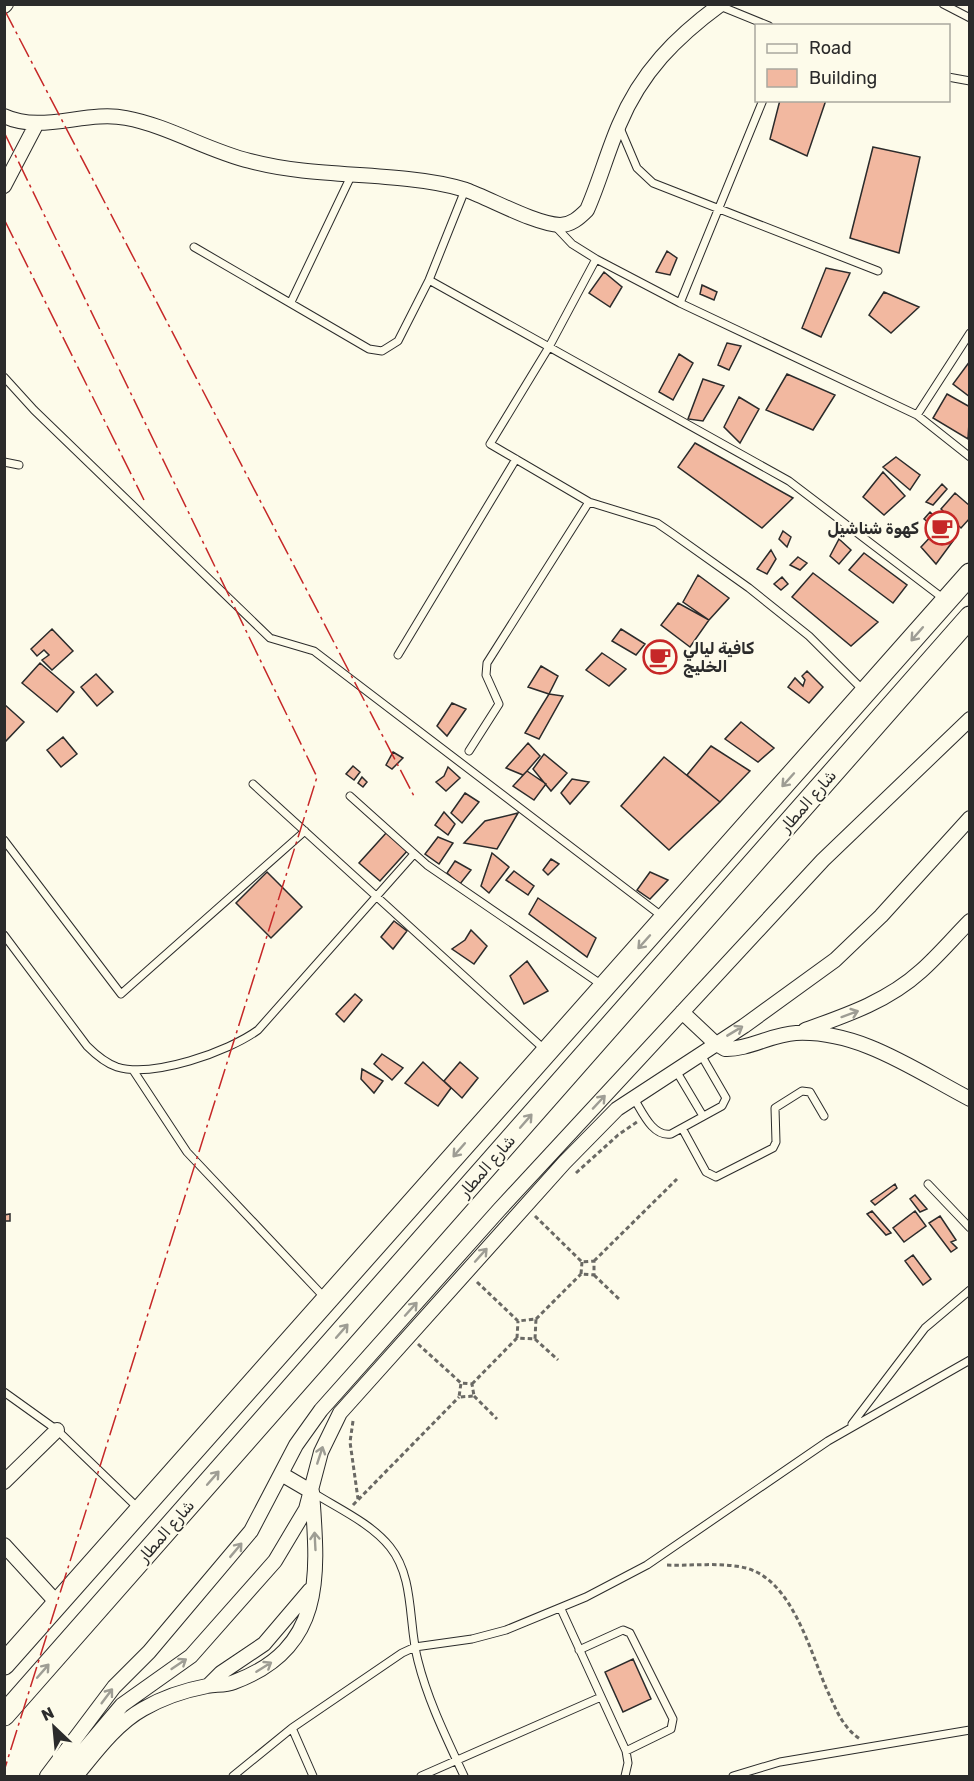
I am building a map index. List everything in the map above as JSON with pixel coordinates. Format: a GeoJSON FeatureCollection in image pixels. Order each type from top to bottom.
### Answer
{"type":"FeatureCollection","features":[{"type":"Feature","properties":{"kind":"main road","name":"شارع المطار"},"geometry":{"type":"LineString","coordinates":[[4,1664],[969,574]]}},
{"type":"Feature","properties":{"kind":"main road","name":"شارع المطار"},"geometry":{"type":"LineString","coordinates":[[4,1715],[969,617]]}},
{"type":"Feature","properties":{"kind":"street"},"geometry":{"type":"LineString","coordinates":[[4,116],[25,123],[93,116],[124,118],[154,126],[247,160],[281,169],[428,182],[465,190],[552,224],[571,223],[586,210],[632,96],[649,70],[670,45],[720,5]]}},
{"type":"Feature","properties":{"kind":"street"},"geometry":{"type":"LineString","coordinates":[[4,186],[37,123]]}},
{"type":"Feature","properties":{"kind":"street"},"geometry":{"type":"LineString","coordinates":[[47,1776],[114,1687],[143,1659],[251,1531],[283,1475],[296,1445],[321,1410],[499,1210],[822,860],[969,719]]}},
{"type":"Feature","properties":{"kind":"street"},"geometry":{"type":"LineString","coordinates":[[62,1776],[122,1705],[198,1649],[275,1562],[306,1509],[325,1442],[350,1400],[564,1163],[617,1109],[753,1019],[847,950],[881,916],[969,818]]}},
{"type":"Feature","properties":{"kind":"street"},"geometry":{"type":"LineString","coordinates":[[682,1012],[715,1043],[730,1049],[795,1033],[855,1012],[897,990],[922,971],[969,921]]}},
{"type":"Feature","properties":{"kind":"street"},"geometry":{"type":"LineString","coordinates":[[795,1033],[831,1035],[866,1045],[969,1099]]}},
{"type":"Feature","properties":{"kind":"street"},"geometry":{"type":"LineString","coordinates":[[4,1482],[57,1430]]}},
{"type":"Feature","properties":{"kind":"street"},"geometry":{"type":"LineString","coordinates":[[283,1475],[312,1492]]}},
{"type":"Feature","properties":{"kind":"street"},"geometry":{"type":"LineString","coordinates":[[76,1776],[133,1715],[158,1701],[209,1685],[221,1673],[264,1644],[310,1590],[316,1554],[312,1492]]}},
{"type":"Feature","properties":{"kind":"street"},"geometry":{"type":"LineString","coordinates":[[4,1545],[58,1604]]}},
{"type":"Feature","properties":{"kind":"street"},"geometry":{"type":"LineString","coordinates":[[143,1659],[159,1677]]}},
{"type":"Feature","properties":{"kind":"lane"},"geometry":{"type":"LineString","coordinates":[[943,4],[969,18]]}},
{"type":"Feature","properties":{"kind":"lane"},"geometry":{"type":"LineString","coordinates":[[720,5],[764,24]]}},
{"type":"Feature","properties":{"kind":"lane"},"geometry":{"type":"LineString","coordinates":[[950,77],[969,81]]}},
{"type":"Feature","properties":{"kind":"lane"},"geometry":{"type":"LineString","coordinates":[[680,303],[762,102]]}},
{"type":"Feature","properties":{"kind":"lane"},"geometry":{"type":"LineString","coordinates":[[619,125],[638,168],[644,176],[663,188],[878,271]]}},
{"type":"Feature","properties":{"kind":"lane"},"geometry":{"type":"LineString","coordinates":[[291,302],[352,174]]}},
{"type":"Feature","properties":{"kind":"lane"},"geometry":{"type":"LineString","coordinates":[[194,247],[369,349],[382,351],[398,341],[429,280],[465,190]]}},
{"type":"Feature","properties":{"kind":"lane"},"geometry":{"type":"LineString","coordinates":[[552,224],[572,244],[596,259],[680,303],[917,415],[969,457]]}},
{"type":"Feature","properties":{"kind":"lane"},"geometry":{"type":"LineString","coordinates":[[596,259],[549,347],[490,444],[589,502],[657,523],[674,534],[809,636],[865,692]]}},
{"type":"Feature","properties":{"kind":"lane"},"geometry":{"type":"LineString","coordinates":[[429,280],[789,481],[946,601]]}},
{"type":"Feature","properties":{"kind":"lane"},"geometry":{"type":"LineString","coordinates":[[917,415],[969,333]]}},
{"type":"Feature","properties":{"kind":"lane"},"geometry":{"type":"LineString","coordinates":[[4,377],[34,410],[270,638],[314,651],[665,919]]}},
{"type":"Feature","properties":{"kind":"lane"},"geometry":{"type":"LineString","coordinates":[[398,655],[516,459]]}},
{"type":"Feature","properties":{"kind":"lane"},"geometry":{"type":"LineString","coordinates":[[4,462],[19,465]]}},
{"type":"Feature","properties":{"kind":"lane"},"geometry":{"type":"LineString","coordinates":[[470,751],[499,704],[486,675],[489,659],[589,502]]}},
{"type":"Feature","properties":{"kind":"lane"},"geometry":{"type":"LineString","coordinates":[[254,784],[546,1051]]}},
{"type":"Feature","properties":{"kind":"lane"},"geometry":{"type":"LineString","coordinates":[[350,796],[414,854],[604,987]]}},
{"type":"Feature","properties":{"kind":"lane"},"geometry":{"type":"LineString","coordinates":[[4,840],[121,994],[305,831]]}},
{"type":"Feature","properties":{"kind":"lane"},"geometry":{"type":"LineString","coordinates":[[4,935],[87,1046],[99,1058],[116,1066],[148,1070],[217,1052],[245,1040],[270,1019],[414,854]]}},
{"type":"Feature","properties":{"kind":"lane"},"geometry":{"type":"LineString","coordinates":[[633,1097],[656,1131],[663,1135],[682,1128],[722,1106],[726,1098],[700,1053]]}},
{"type":"Feature","properties":{"kind":"lane"},"geometry":{"type":"LineString","coordinates":[[675,1069],[703,1116]]}},
{"type":"Feature","properties":{"kind":"lane"},"geometry":{"type":"LineString","coordinates":[[134,1070],[187,1152],[327,1300]]}},
{"type":"Feature","properties":{"kind":"lane"},"geometry":{"type":"LineString","coordinates":[[682,1128],[706,1172],[716,1177],[773,1148],[776,1142],[773,1115],[775,1108],[802,1091],[810,1092],[824,1116]]}},
{"type":"Feature","properties":{"kind":"lane"},"geometry":{"type":"LineString","coordinates":[[928,1184],[969,1228]]}},
{"type":"Feature","properties":{"kind":"lane"},"geometry":{"type":"LineString","coordinates":[[849,1429],[925,1328],[969,1290]]}},
{"type":"Feature","properties":{"kind":"lane"},"geometry":{"type":"LineString","coordinates":[[233,1776],[292,1728],[402,1653],[415,1647],[489,1635],[561,1609],[647,1565],[849,1429],[969,1360]]}},
{"type":"Feature","properties":{"kind":"lane"},"geometry":{"type":"LineString","coordinates":[[4,1392],[57,1430],[141,1510]]}},
{"type":"Feature","properties":{"kind":"lane"},"geometry":{"type":"LineString","coordinates":[[312,1492],[383,1538],[397,1557],[406,1579],[415,1647],[427,1690],[464,1776]]}},
{"type":"Feature","properties":{"kind":"lane"},"geometry":{"type":"LineString","coordinates":[[561,1609],[626,1751],[628,1763],[625,1776]]}},
{"type":"Feature","properties":{"kind":"lane"},"geometry":{"type":"LineString","coordinates":[[579,1650],[623,1630],[630,1633],[673,1719],[671,1729],[626,1751]]}},
{"type":"Feature","properties":{"kind":"lane"},"geometry":{"type":"LineString","coordinates":[[421,1776],[601,1697]]}},
{"type":"Feature","properties":{"kind":"lane"},"geometry":{"type":"LineString","coordinates":[[292,1728],[313,1776]]}},
{"type":"Feature","properties":{"kind":"lane"},"geometry":{"type":"LineString","coordinates":[[733,1776],[780,1762],[969,1730]]}},
{"type":"Feature","properties":{"kind":"path"},"geometry":{"type":"LineString","coordinates":[[572,1177],[618,1135],[646,1117]]}},
{"type":"Feature","properties":{"kind":"path"},"geometry":{"type":"LineString","coordinates":[[534,1215],[582,1262],[594,1261],[677,1179]]}},
{"type":"Feature","properties":{"kind":"path"},"geometry":{"type":"LineString","coordinates":[[527,1223],[542,1208]]}},
{"type":"Feature","properties":{"kind":"path"},"geometry":{"type":"LineString","coordinates":[[594,1261],[594,1275]]}},
{"type":"Feature","properties":{"kind":"path"},"geometry":{"type":"LineString","coordinates":[[474,1280],[518,1321],[536,1319],[581,1274],[582,1262]]}},
{"type":"Feature","properties":{"kind":"path"},"geometry":{"type":"LineString","coordinates":[[581,1274],[594,1275],[620,1300]]}},
{"type":"Feature","properties":{"kind":"path"},"geometry":{"type":"LineString","coordinates":[[536,1319],[536,1339]]}},
{"type":"Feature","properties":{"kind":"path"},"geometry":{"type":"LineString","coordinates":[[472,1384],[516,1338],[518,1321]]}},
{"type":"Feature","properties":{"kind":"path"},"geometry":{"type":"LineString","coordinates":[[424,1335],[417,1343],[461,1383],[472,1384]]}},
{"type":"Feature","properties":{"kind":"path"},"geometry":{"type":"LineString","coordinates":[[516,1338],[536,1339],[558,1360]]}},
{"type":"Feature","properties":{"kind":"path"},"geometry":{"type":"LineString","coordinates":[[345,1513],[459,1397],[461,1383]]}},
{"type":"Feature","properties":{"kind":"path"},"geometry":{"type":"LineString","coordinates":[[472,1384],[474,1396],[497,1419]]}},
{"type":"Feature","properties":{"kind":"path"},"geometry":{"type":"LineString","coordinates":[[459,1397],[474,1396]]}},
{"type":"Feature","properties":{"kind":"path"},"geometry":{"type":"LineString","coordinates":[[357,1413],[350,1432],[358,1499]]}},
{"type":"Feature","properties":{"kind":"path"},"geometry":{"type":"LineString","coordinates":[[647,1565],[737,1566],[768,1579],[789,1604],[840,1720],[856,1736],[875,1746]]}},
{"type":"Feature","properties":{"kind":"building"},"geometry":{"type":"Polygon","coordinates":[[[779,102],[825,102],[807,156],[770,139],[779,102]]]}},
{"type":"Feature","properties":{"kind":"building"},"geometry":{"type":"Polygon","coordinates":[[[873,147],[920,157],[899,253],[850,238],[873,147]]]}},
{"type":"Feature","properties":{"kind":"building"},"geometry":{"type":"Polygon","coordinates":[[[667,251],[677,258],[670,275],[656,272],[667,251]]]}},
{"type":"Feature","properties":{"kind":"building"},"geometry":{"type":"Polygon","coordinates":[[[826,268],[850,273],[821,337],[802,328],[826,268]]]}},
{"type":"Feature","properties":{"kind":"building"},"geometry":{"type":"Polygon","coordinates":[[[604,272],[622,287],[610,307],[589,293],[604,272]]]}},
{"type":"Feature","properties":{"kind":"building"},"geometry":{"type":"Polygon","coordinates":[[[702,285],[717,292],[714,300],[700,294],[702,285]]]}},
{"type":"Feature","properties":{"kind":"building"},"geometry":{"type":"Polygon","coordinates":[[[884,292],[919,307],[891,333],[869,315],[884,292]]]}},
{"type":"Feature","properties":{"kind":"building"},"geometry":{"type":"Polygon","coordinates":[[[727,343],[741,346],[729,370],[718,365],[727,343]]]}},
{"type":"Feature","properties":{"kind":"building"},"geometry":{"type":"Polygon","coordinates":[[[679,354],[693,363],[673,400],[659,392],[679,354]]]}},
{"type":"Feature","properties":{"kind":"building"},"geometry":{"type":"Polygon","coordinates":[[[970,361],[970,397],[953,384],[970,361]]]}},
{"type":"Feature","properties":{"kind":"building"},"geometry":{"type":"Polygon","coordinates":[[[787,374],[835,395],[813,430],[766,410],[787,374]]]}},
{"type":"Feature","properties":{"kind":"building"},"geometry":{"type":"Polygon","coordinates":[[[703,379],[724,386],[703,421],[688,419],[703,379]]]}},
{"type":"Feature","properties":{"kind":"building"},"geometry":{"type":"Polygon","coordinates":[[[947,394],[970,407],[968,439],[933,418],[947,394]]]}},
{"type":"Feature","properties":{"kind":"building"},"geometry":{"type":"Polygon","coordinates":[[[739,397],[759,409],[740,443],[724,427],[739,397]]]}},
{"type":"Feature","properties":{"kind":"building"},"geometry":{"type":"Polygon","coordinates":[[[695,443],[793,498],[762,528],[678,467],[695,443]]]}},
{"type":"Feature","properties":{"kind":"building"},"geometry":{"type":"Polygon","coordinates":[[[896,457],[920,475],[910,490],[883,467],[896,457]]]}},
{"type":"Feature","properties":{"kind":"building"},"geometry":{"type":"Polygon","coordinates":[[[883,472],[905,496],[884,515],[863,497],[883,472]]]}},
{"type":"Feature","properties":{"kind":"building"},"geometry":{"type":"Polygon","coordinates":[[[942,484],[947,489],[933,505],[926,502],[942,484]]]}},
{"type":"Feature","properties":{"kind":"building"},"geometry":{"type":"Polygon","coordinates":[[[955,493],[970,506],[970,518],[961,528],[941,509],[955,493]]]}},
{"type":"Feature","properties":{"kind":"building"},"geometry":{"type":"Polygon","coordinates":[[[930,512],[946,528],[941,532],[924,519],[930,512]]]}},
{"type":"Feature","properties":{"kind":"building"},"geometry":{"type":"Polygon","coordinates":[[[783,531],[791,537],[787,547],[779,539],[783,531]]]}},
{"type":"Feature","properties":{"kind":"building"},"geometry":{"type":"Polygon","coordinates":[[[935,532],[953,541],[936,564],[921,547],[935,532]]]}},
{"type":"Feature","properties":{"kind":"building"},"geometry":{"type":"Polygon","coordinates":[[[839,539],[851,550],[839,564],[830,556],[839,539]]]}},
{"type":"Feature","properties":{"kind":"building"},"geometry":{"type":"Polygon","coordinates":[[[771,550],[776,559],[767,574],[757,569],[771,550]]]}},
{"type":"Feature","properties":{"kind":"building"},"geometry":{"type":"Polygon","coordinates":[[[864,553],[907,585],[893,603],[849,570],[864,553]]]}},
{"type":"Feature","properties":{"kind":"building"},"geometry":{"type":"Polygon","coordinates":[[[798,557],[807,563],[800,570],[790,565],[798,557]]]}},
{"type":"Feature","properties":{"kind":"building"},"geometry":{"type":"Polygon","coordinates":[[[813,573],[878,622],[851,646],[792,597],[813,573]]]}},
{"type":"Feature","properties":{"kind":"building"},"geometry":{"type":"Polygon","coordinates":[[[698,575],[729,598],[709,620],[683,602],[698,575]]]}},
{"type":"Feature","properties":{"kind":"building"},"geometry":{"type":"Polygon","coordinates":[[[782,577],[788,584],[781,590],[774,584],[782,577]]]}},
{"type":"Feature","properties":{"kind":"building"},"geometry":{"type":"Polygon","coordinates":[[[678,603],[709,620],[690,647],[661,625],[678,603]]]}},
{"type":"Feature","properties":{"kind":"building"},"geometry":{"type":"Polygon","coordinates":[[[52,629],[73,651],[52,670],[42,660],[49,655],[44,650],[37,656],[31,649],[52,629]]]}},
{"type":"Feature","properties":{"kind":"building"},"geometry":{"type":"Polygon","coordinates":[[[621,629],[645,644],[636,655],[612,641],[621,629]]]}},
{"type":"Feature","properties":{"kind":"building"},"geometry":{"type":"Polygon","coordinates":[[[602,653],[626,669],[609,686],[586,670],[602,653]]]}},
{"type":"Feature","properties":{"kind":"building"},"geometry":{"type":"Polygon","coordinates":[[[40,663],[74,692],[57,712],[22,683],[40,663]]]}},
{"type":"Feature","properties":{"kind":"building"},"geometry":{"type":"Polygon","coordinates":[[[541,666],[558,676],[549,694],[528,687],[541,666]]]}},
{"type":"Feature","properties":{"kind":"building"},"geometry":{"type":"Polygon","coordinates":[[[807,671],[823,687],[809,703],[788,687],[795,678],[803,686],[805,680],[802,676],[807,671]]]}},
{"type":"Feature","properties":{"kind":"building"},"geometry":{"type":"Polygon","coordinates":[[[96,674],[113,692],[97,706],[81,687],[96,674]]]}},
{"type":"Feature","properties":{"kind":"building"},"geometry":{"type":"Polygon","coordinates":[[[549,694],[563,696],[539,739],[525,733],[549,694]]]}},
{"type":"Feature","properties":{"kind":"building"},"geometry":{"type":"Polygon","coordinates":[[[452,703],[466,709],[447,736],[437,726],[452,703]]]}},
{"type":"Feature","properties":{"kind":"building"},"geometry":{"type":"Polygon","coordinates":[[[4,704],[24,722],[4,743],[4,704]]]}},
{"type":"Feature","properties":{"kind":"building"},"geometry":{"type":"Polygon","coordinates":[[[741,722],[774,748],[758,762],[725,739],[741,722]]]}},
{"type":"Feature","properties":{"kind":"building"},"geometry":{"type":"Polygon","coordinates":[[[63,737],[77,754],[61,767],[47,750],[63,737]]]}},
{"type":"Feature","properties":{"kind":"building"},"geometry":{"type":"Polygon","coordinates":[[[528,743],[540,756],[527,771],[523,775],[506,768],[528,743]]]}},
{"type":"Feature","properties":{"kind":"building"},"geometry":{"type":"Polygon","coordinates":[[[711,746],[750,771],[720,802],[687,775],[711,746]]]}},
{"type":"Feature","properties":{"kind":"building"},"geometry":{"type":"Polygon","coordinates":[[[393,752],[403,758],[392,769],[386,765],[393,752]]]}},
{"type":"Feature","properties":{"kind":"building"},"geometry":{"type":"Polygon","coordinates":[[[544,754],[567,773],[551,791],[533,769],[544,754]]]}},
{"type":"Feature","properties":{"kind":"building"},"geometry":{"type":"Polygon","coordinates":[[[664,757],[720,802],[669,850],[621,806],[664,757]]]}},
{"type":"Feature","properties":{"kind":"building"},"geometry":{"type":"Polygon","coordinates":[[[353,766],[360,772],[354,780],[346,774],[353,766]]]}},
{"type":"Feature","properties":{"kind":"building"},"geometry":{"type":"Polygon","coordinates":[[[448,767],[460,778],[446,791],[436,782],[444,776],[448,767]]]}},
{"type":"Feature","properties":{"kind":"building"},"geometry":{"type":"Polygon","coordinates":[[[527,771],[546,784],[534,800],[513,786],[527,771]]]}},
{"type":"Feature","properties":{"kind":"building"},"geometry":{"type":"Polygon","coordinates":[[[362,777],[367,782],[363,787],[358,783],[362,777]]]}},
{"type":"Feature","properties":{"kind":"building"},"geometry":{"type":"Polygon","coordinates":[[[572,779],[589,782],[570,804],[561,793],[572,779]]]}},
{"type":"Feature","properties":{"kind":"building"},"geometry":{"type":"Polygon","coordinates":[[[465,793],[479,802],[462,823],[451,813],[465,793]]]}},
{"type":"Feature","properties":{"kind":"building"},"geometry":{"type":"Polygon","coordinates":[[[444,812],[455,824],[448,835],[435,825],[444,812]]]}},
{"type":"Feature","properties":{"kind":"building"},"geometry":{"type":"Polygon","coordinates":[[[518,813],[497,849],[464,843],[485,821],[518,813]]]}},
{"type":"Feature","properties":{"kind":"building"},"geometry":{"type":"Polygon","coordinates":[[[387,832],[408,850],[380,881],[359,863],[387,832]]]}},
{"type":"Feature","properties":{"kind":"building"},"geometry":{"type":"Polygon","coordinates":[[[438,837],[453,843],[439,864],[425,854],[438,837]]]}},
{"type":"Feature","properties":{"kind":"building"},"geometry":{"type":"Polygon","coordinates":[[[492,853],[509,867],[489,893],[481,886],[492,853]]]}},
{"type":"Feature","properties":{"kind":"building"},"geometry":{"type":"Polygon","coordinates":[[[551,859],[559,864],[548,875],[543,870],[551,859]]]}},
{"type":"Feature","properties":{"kind":"building"},"geometry":{"type":"Polygon","coordinates":[[[455,861],[471,870],[460,884],[447,873],[455,861]]]}},
{"type":"Feature","properties":{"kind":"building"},"geometry":{"type":"Polygon","coordinates":[[[514,871],[534,886],[528,895],[506,880],[514,871]]]}},
{"type":"Feature","properties":{"kind":"building"},"geometry":{"type":"Polygon","coordinates":[[[267,872],[302,907],[271,938],[236,903],[267,872]]]}},
{"type":"Feature","properties":{"kind":"building"},"geometry":{"type":"Polygon","coordinates":[[[650,872],[668,880],[650,899],[637,890],[650,872]]]}},
{"type":"Feature","properties":{"kind":"building"},"geometry":{"type":"Polygon","coordinates":[[[538,898],[596,938],[587,957],[529,914],[538,898]]]}},
{"type":"Feature","properties":{"kind":"building"},"geometry":{"type":"Polygon","coordinates":[[[394,921],[407,931],[393,949],[381,937],[394,921]]]}},
{"type":"Feature","properties":{"kind":"building"},"geometry":{"type":"Polygon","coordinates":[[[471,930],[487,946],[474,964],[452,949],[465,940],[471,930]]]}},
{"type":"Feature","properties":{"kind":"building"},"geometry":{"type":"Polygon","coordinates":[[[527,961],[548,991],[524,1004],[510,976],[527,961]]]}},
{"type":"Feature","properties":{"kind":"building"},"geometry":{"type":"Polygon","coordinates":[[[355,994],[362,1000],[344,1022],[336,1014],[355,994]]]}},
{"type":"Feature","properties":{"kind":"building"},"geometry":{"type":"Polygon","coordinates":[[[382,1054],[403,1068],[392,1080],[374,1064],[382,1054]]]}},
{"type":"Feature","properties":{"kind":"building"},"geometry":{"type":"Polygon","coordinates":[[[423,1062],[451,1088],[438,1106],[405,1083],[423,1062]]]}},
{"type":"Feature","properties":{"kind":"building"},"geometry":{"type":"Polygon","coordinates":[[[460,1062],[478,1078],[462,1098],[444,1081],[460,1062]]]}},
{"type":"Feature","properties":{"kind":"building"},"geometry":{"type":"Polygon","coordinates":[[[362,1069],[383,1081],[374,1093],[361,1079],[362,1069]]]}},
{"type":"Feature","properties":{"kind":"building"},"geometry":{"type":"Polygon","coordinates":[[[895,1184],[897,1188],[875,1205],[871,1201],[895,1184]]]}},
{"type":"Feature","properties":{"kind":"building"},"geometry":{"type":"Polygon","coordinates":[[[915,1195],[927,1209],[920,1212],[910,1199],[915,1195]]]}},
{"type":"Feature","properties":{"kind":"building"},"geometry":{"type":"Polygon","coordinates":[[[872,1211],[891,1233],[886,1235],[867,1214],[872,1211]]]}},
{"type":"Feature","properties":{"kind":"building"},"geometry":{"type":"Polygon","coordinates":[[[915,1211],[926,1226],[904,1242],[893,1228],[915,1211]]]}},
{"type":"Feature","properties":{"kind":"building"},"geometry":{"type":"Polygon","coordinates":[[[10,1214],[10,1221],[4,1221],[4,1215],[10,1214]]]}},
{"type":"Feature","properties":{"kind":"building"},"geometry":{"type":"Polygon","coordinates":[[[940,1216],[956,1240],[951,1242],[957,1248],[951,1252],[929,1223],[940,1216]]]}},
{"type":"Feature","properties":{"kind":"building"},"geometry":{"type":"Polygon","coordinates":[[[913,1255],[931,1279],[923,1285],[905,1261],[913,1255]]]}},
{"type":"Feature","properties":{"kind":"building"},"geometry":{"type":"Polygon","coordinates":[[[633,1659],[651,1699],[623,1712],[605,1672],[633,1659]]]}},
{"type":"Feature","properties":{"kind":"power"},"geometry":{"type":"LineString","coordinates":[[4,9],[415,798]]}},
{"type":"Feature","properties":{"kind":"power"},"geometry":{"type":"LineString","coordinates":[[4,132],[317,777],[4,1771]]}},
{"type":"Feature","properties":{"kind":"power"},"geometry":{"type":"LineString","coordinates":[[4,219],[144,500]]}},
{"type":"Feature","properties":{"kind":"place","name":"كهوة شناشيل"},"geometry":{"type":"Point","coordinates":[942,528]}},
{"type":"Feature","properties":{"kind":"place","name":"كافية ليالي الخليج"},"geometry":{"type":"Point","coordinates":[660,657]}}]}
